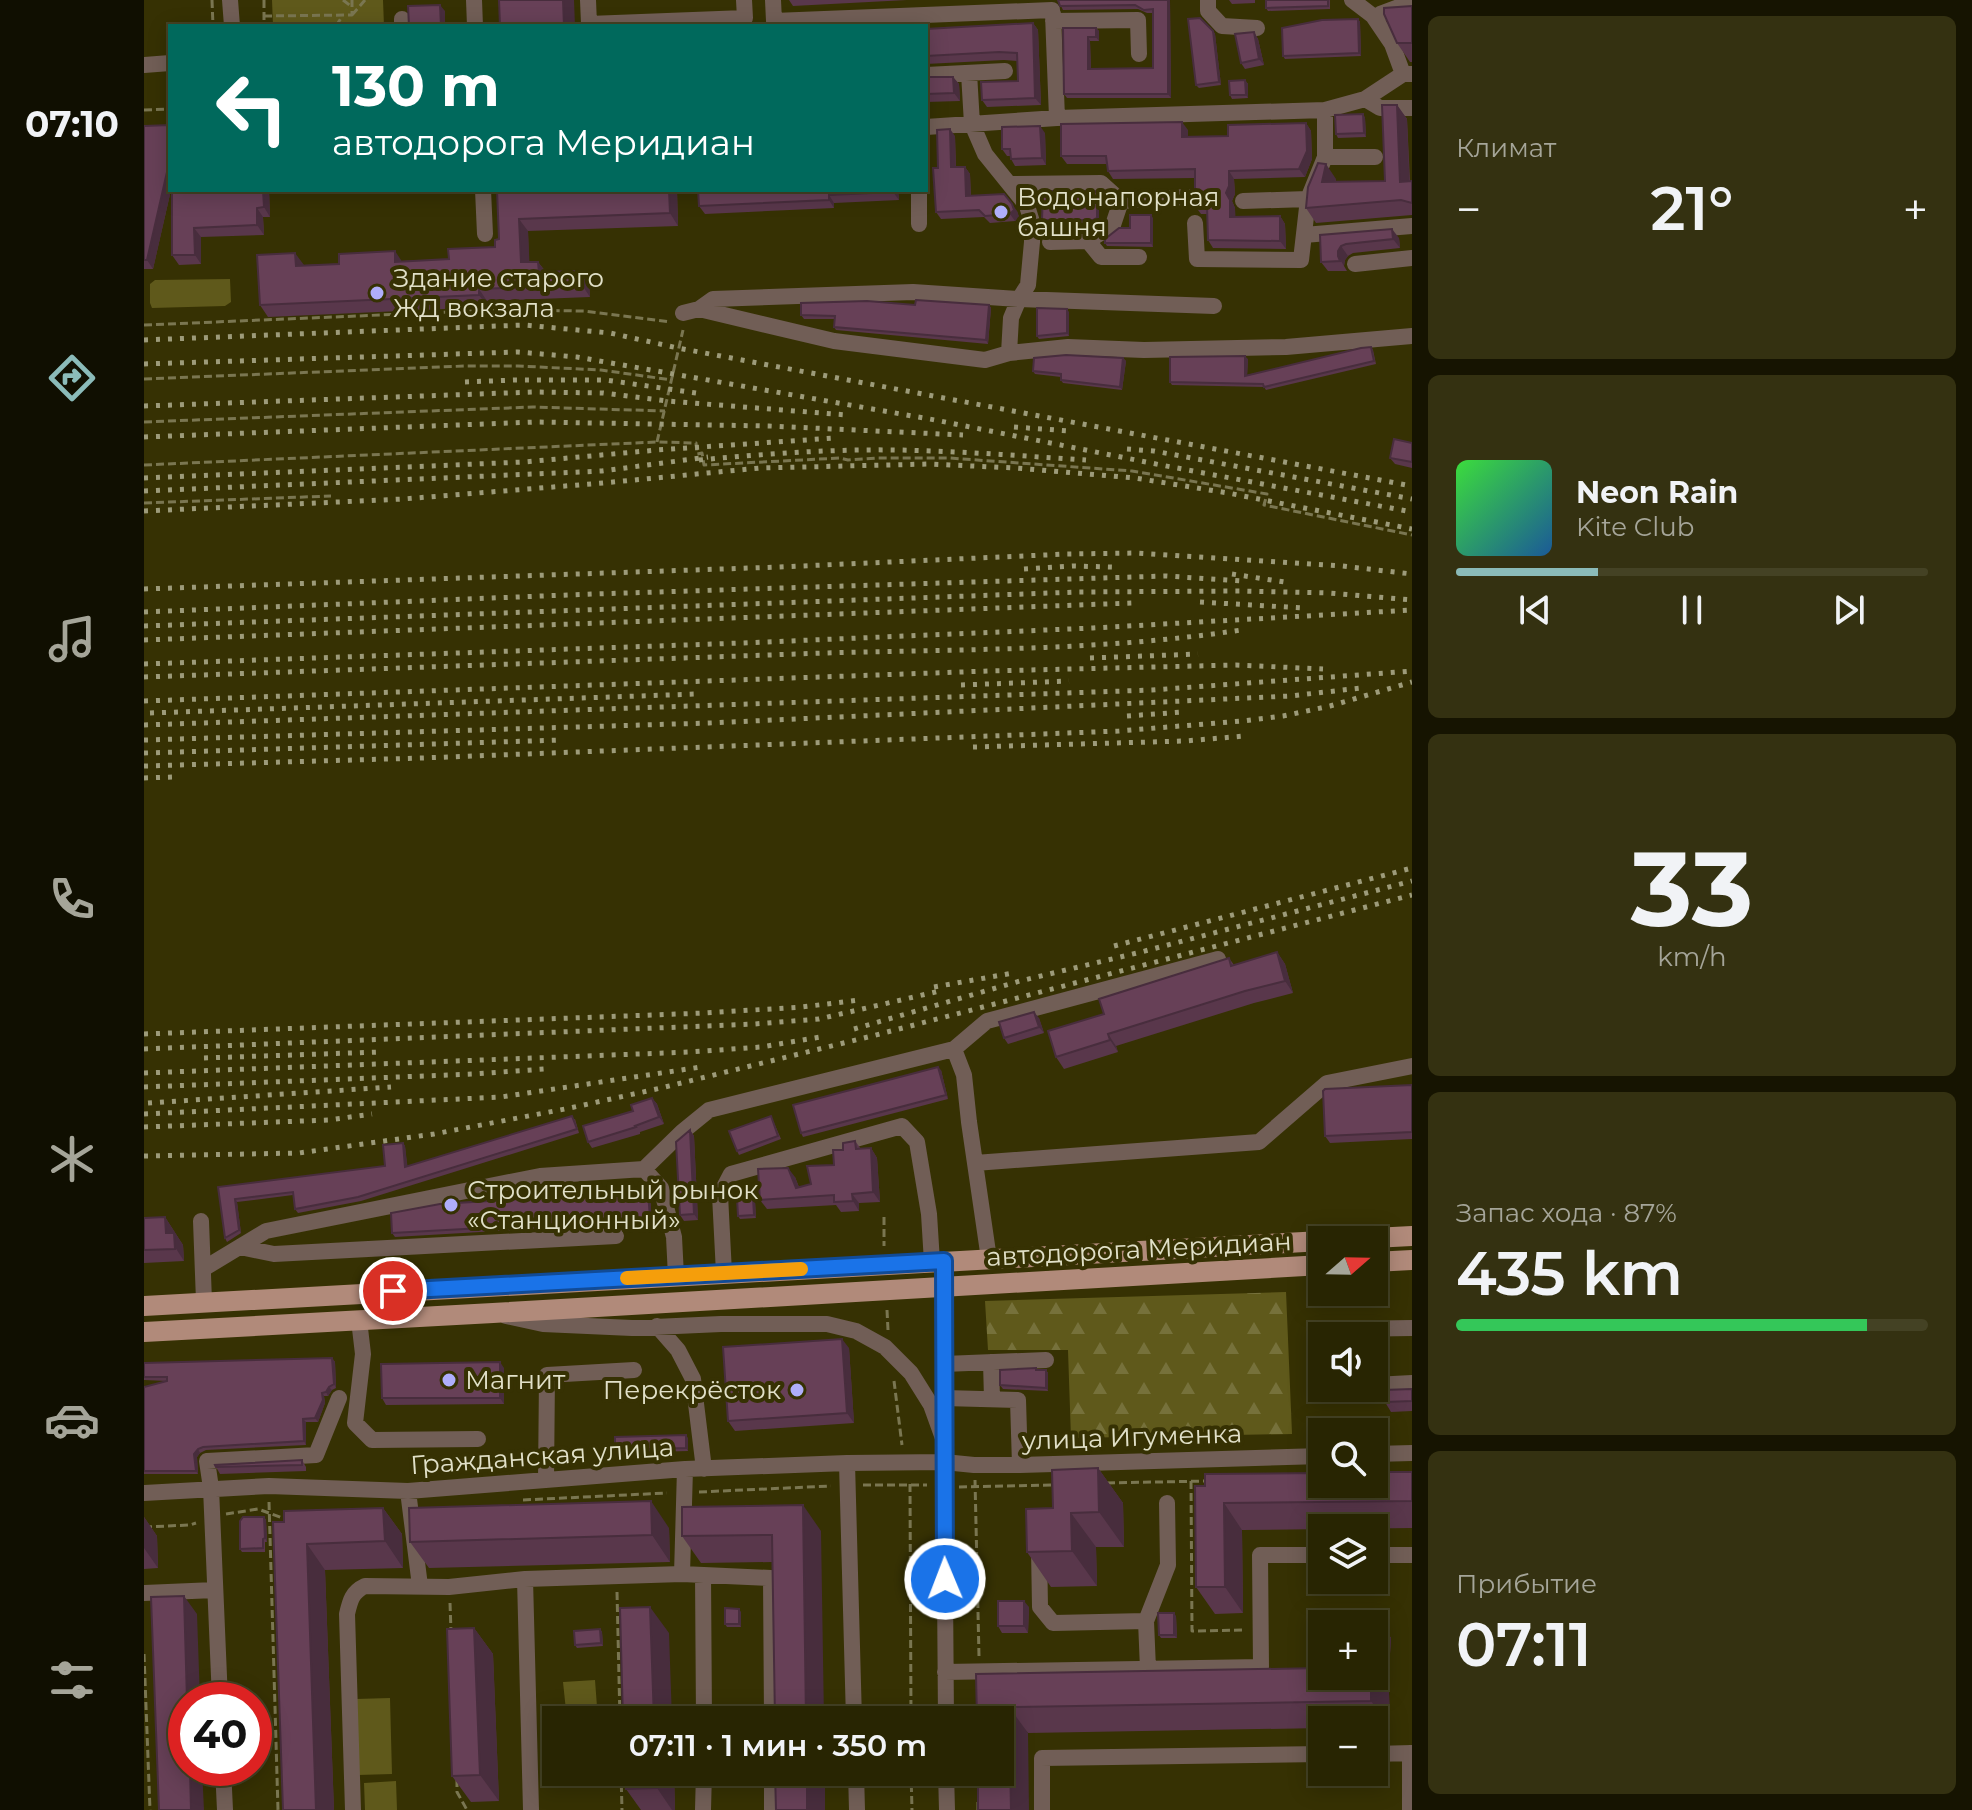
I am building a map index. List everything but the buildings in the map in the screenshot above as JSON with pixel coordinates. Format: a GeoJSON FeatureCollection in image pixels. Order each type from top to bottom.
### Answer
{"type":"FeatureCollection","features":[{"type":"Feature","properties":{"kind":"main road"},"geometry":{"type":"LineString","coordinates":[[1388,1237],[1412,1236]]}},
{"type":"Feature","properties":{"kind":"main road","name":"автодорога Меридиан"},"geometry":{"type":"LineString","coordinates":[[144,1306],[1308,1242]]}},
{"type":"Feature","properties":{"kind":"main road"},"geometry":{"type":"LineString","coordinates":[[1388,1261],[1412,1260]]}},
{"type":"Feature","properties":{"kind":"main road","name":"автодорога Меридиан"},"geometry":{"type":"LineString","coordinates":[[144,1332],[1308,1266]]}},
{"type":"Feature","properties":{"kind":"street"},"geometry":{"type":"LineString","coordinates":[[230,0],[232,24]]}},
{"type":"Feature","properties":{"kind":"street"},"geometry":{"type":"LineString","coordinates":[[474,0],[475,24]]}},
{"type":"Feature","properties":{"kind":"street"},"geometry":{"type":"LineString","coordinates":[[588,0],[589,24],[745,18],[744,0]]}},
{"type":"Feature","properties":{"kind":"street"},"geometry":{"type":"LineString","coordinates":[[773,0],[774,24],[1052,11],[1138,20],[1139,54]]}},
{"type":"Feature","properties":{"kind":"street"},"geometry":{"type":"LineString","coordinates":[[1208,0],[1208,11],[1222,26],[1257,28]]}},
{"type":"Feature","properties":{"kind":"street"},"geometry":{"type":"LineString","coordinates":[[928,127],[1057,118],[1325,110],[1365,99],[1408,74],[1373,16],[1352,0]]}},
{"type":"Feature","properties":{"kind":"street"},"geometry":{"type":"LineString","coordinates":[[1373,16],[1412,2]]}},
{"type":"Feature","properties":{"kind":"street"},"geometry":{"type":"LineString","coordinates":[[1052,11],[1057,118]]}},
{"type":"Feature","properties":{"kind":"street"},"geometry":{"type":"LineString","coordinates":[[144,65],[168,63]]}},
{"type":"Feature","properties":{"kind":"street"},"geometry":{"type":"LineString","coordinates":[[928,75],[1005,71]]}},
{"type":"Feature","properties":{"kind":"street"},"geometry":{"type":"LineString","coordinates":[[969,73],[972,124],[985,154],[1027,206],[1032,222],[1028,285],[1011,318],[1009,353]]}},
{"type":"Feature","properties":{"kind":"street"},"geometry":{"type":"LineString","coordinates":[[1365,99],[1380,108],[1412,108]]}},
{"type":"Feature","properties":{"kind":"street"},"geometry":{"type":"LineString","coordinates":[[1195,223],[1197,259],[1301,260],[1308,199],[1325,157],[1325,110]]}},
{"type":"Feature","properties":{"kind":"street"},"geometry":{"type":"LineString","coordinates":[[1325,157],[1375,157]]}},
{"type":"Feature","properties":{"kind":"street"},"geometry":{"type":"LineString","coordinates":[[1010,184],[1101,183],[1121,201],[1187,197]]}},
{"type":"Feature","properties":{"kind":"street"},"geometry":{"type":"LineString","coordinates":[[483,192],[485,234]]}},
{"type":"Feature","properties":{"kind":"street"},"geometry":{"type":"LineString","coordinates":[[919,192],[919,224]]}},
{"type":"Feature","properties":{"kind":"street"},"geometry":{"type":"LineString","coordinates":[[1243,201],[1308,199]]}},
{"type":"Feature","properties":{"kind":"street"},"geometry":{"type":"LineString","coordinates":[[1050,242],[1088,241],[1113,225],[1121,201]]}},
{"type":"Feature","properties":{"kind":"street"},"geometry":{"type":"LineString","coordinates":[[1304,235],[1412,226]]}},
{"type":"Feature","properties":{"kind":"street"},"geometry":{"type":"LineString","coordinates":[[1088,241],[1101,257],[1139,257]]}},
{"type":"Feature","properties":{"kind":"street"},"geometry":{"type":"LineString","coordinates":[[1355,264],[1412,258]]}},
{"type":"Feature","properties":{"kind":"street"},"geometry":{"type":"LineString","coordinates":[[684,317],[713,299],[913,292],[1214,306]]}},
{"type":"Feature","properties":{"kind":"street"},"geometry":{"type":"LineString","coordinates":[[684,317],[834,341],[985,360],[1009,353],[1068,347],[1144,350],[1286,347],[1412,336]]}},
{"type":"Feature","properties":{"kind":"street"},"geometry":{"type":"LineString","coordinates":[[203,1269],[266,1231],[540,1176],[644,1169],[709,1110],[954,1049],[987,1021],[1218,959]]}},
{"type":"Feature","properties":{"kind":"street"},"geometry":{"type":"LineString","coordinates":[[954,1049],[964,1075],[989,1259]]}},
{"type":"Feature","properties":{"kind":"street"},"geometry":{"type":"LineString","coordinates":[[975,1163],[1259,1142],[1327,1083],[1412,1066]]}},
{"type":"Feature","properties":{"kind":"street"},"geometry":{"type":"LineString","coordinates":[[724,1273],[720,1195],[731,1174],[902,1126],[917,1142],[943,1287],[946,1706]]}},
{"type":"Feature","properties":{"kind":"street"},"geometry":{"type":"LineString","coordinates":[[644,1169],[661,1188],[674,1237],[676,1276]]}},
{"type":"Feature","properties":{"kind":"street"},"geometry":{"type":"LineString","coordinates":[[201,1221],[204,1301]]}},
{"type":"Feature","properties":{"kind":"street"},"geometry":{"type":"LineString","coordinates":[[240,1247],[274,1254],[616,1236]]}},
{"type":"Feature","properties":{"kind":"street"},"geometry":{"type":"LineString","coordinates":[[493,1313],[543,1324],[632,1328],[827,1324],[856,1331],[885,1347],[911,1373],[931,1405],[944,1441]]}},
{"type":"Feature","properties":{"kind":"street"},"geometry":{"type":"LineString","coordinates":[[359,1320],[363,1354],[355,1423],[372,1440],[478,1439]]}},
{"type":"Feature","properties":{"kind":"street"},"geometry":{"type":"LineString","coordinates":[[657,1326],[678,1350],[693,1379],[704,1469]]}},
{"type":"Feature","properties":{"kind":"street"},"geometry":{"type":"LineString","coordinates":[[1388,1328],[1412,1328]]}},
{"type":"Feature","properties":{"kind":"street"},"geometry":{"type":"LineString","coordinates":[[944,1364],[1046,1360]]}},
{"type":"Feature","properties":{"kind":"street"},"geometry":{"type":"LineString","coordinates":[[991,1362],[992,1399]]}},
{"type":"Feature","properties":{"kind":"street"},"geometry":{"type":"LineString","coordinates":[[546,1480],[547,1375],[634,1370]]}},
{"type":"Feature","properties":{"kind":"street"},"geometry":{"type":"LineString","coordinates":[[1388,1384],[1412,1383]]}},
{"type":"Feature","properties":{"kind":"street"},"geometry":{"type":"LineString","coordinates":[[219,1682],[211,1488],[207,1461],[316,1455],[339,1398]]}},
{"type":"Feature","properties":{"kind":"street"},"geometry":{"type":"LineString","coordinates":[[944,1398],[1018,1400],[1020,1465]]}},
{"type":"Feature","properties":{"kind":"street"},"geometry":{"type":"LineString","coordinates":[[1388,1454],[1412,1453]]}},
{"type":"Feature","properties":{"kind":"street","name":"улица Игуменка"},"geometry":{"type":"LineString","coordinates":[[944,1462],[1020,1465],[1308,1456]]}},
{"type":"Feature","properties":{"kind":"street","name":"Гражданская улица"},"geometry":{"type":"LineString","coordinates":[[144,1493],[269,1486],[408,1491],[685,1469],[944,1462]]}},
{"type":"Feature","properties":{"kind":"street"},"geometry":{"type":"LineString","coordinates":[[847,1463],[854,1706]]}},
{"type":"Feature","properties":{"kind":"street"},"geometry":{"type":"LineString","coordinates":[[1056,1463],[1057,1485]]}},
{"type":"Feature","properties":{"kind":"street"},"geometry":{"type":"LineString","coordinates":[[682,1574],[685,1469]]}},
{"type":"Feature","properties":{"kind":"street"},"geometry":{"type":"LineString","coordinates":[[408,1491],[420,1586]]}},
{"type":"Feature","properties":{"kind":"street"},"geometry":{"type":"LineString","coordinates":[[1148,1669],[1146,1621],[1168,1565],[1167,1503]]}},
{"type":"Feature","properties":{"kind":"street"},"geometry":{"type":"LineString","coordinates":[[1039,1530],[1040,1607],[1053,1623],[1146,1621]]}},
{"type":"Feature","properties":{"kind":"street"},"geometry":{"type":"LineString","coordinates":[[945,1672],[1261,1667],[1260,1555],[1308,1555]]}},
{"type":"Feature","properties":{"kind":"street"},"geometry":{"type":"LineString","coordinates":[[1388,1555],[1412,1555]]}},
{"type":"Feature","properties":{"kind":"street"},"geometry":{"type":"LineString","coordinates":[[353,1810],[347,1614],[351,1599],[357,1590],[365,1586],[449,1587],[525,1579],[682,1574],[771,1578],[772,1706]]}},
{"type":"Feature","properties":{"kind":"street"},"geometry":{"type":"LineString","coordinates":[[703,1575],[704,1706]]}},
{"type":"Feature","properties":{"kind":"street"},"geometry":{"type":"LineString","coordinates":[[525,1579],[531,1810]]}},
{"type":"Feature","properties":{"kind":"street"},"geometry":{"type":"LineString","coordinates":[[144,1593],[215,1590]]}},
{"type":"Feature","properties":{"kind":"street"},"geometry":{"type":"LineString","coordinates":[[1388,1754],[1411,1753],[1410,1810]]}},
{"type":"Feature","properties":{"kind":"street"},"geometry":{"type":"LineString","coordinates":[[1042,1810],[1042,1758],[1308,1754]]}},
{"type":"Feature","properties":{"kind":"street"},"geometry":{"type":"LineString","coordinates":[[224,1786],[225,1810]]}},
{"type":"Feature","properties":{"kind":"street"},"geometry":{"type":"LineString","coordinates":[[703,1810],[704,1786]]}},
{"type":"Feature","properties":{"kind":"street"},"geometry":{"type":"LineString","coordinates":[[772,1786],[772,1810]]}},
{"type":"Feature","properties":{"kind":"street"},"geometry":{"type":"LineString","coordinates":[[856,1786],[857,1810]]}},
{"type":"Feature","properties":{"kind":"street"},"geometry":{"type":"LineString","coordinates":[[946,1786],[947,1810]]}},
{"type":"Feature","properties":{"kind":"path"},"geometry":{"type":"LineString","coordinates":[[212,0],[213,24]]}},
{"type":"Feature","properties":{"kind":"path"},"geometry":{"type":"LineString","coordinates":[[264,0],[264,24]]}},
{"type":"Feature","properties":{"kind":"path"},"geometry":{"type":"LineString","coordinates":[[343,0],[352,7]]}},
{"type":"Feature","properties":{"kind":"path"},"geometry":{"type":"LineString","coordinates":[[352,0],[352,15]]}},
{"type":"Feature","properties":{"kind":"path"},"geometry":{"type":"LineString","coordinates":[[264,16],[352,15],[365,0]]}},
{"type":"Feature","properties":{"kind":"path"},"geometry":{"type":"LineString","coordinates":[[337,24],[343,15]]}},
{"type":"Feature","properties":{"kind":"path"},"geometry":{"type":"LineString","coordinates":[[144,110],[168,109]]}},
{"type":"Feature","properties":{"kind":"path"},"geometry":{"type":"LineString","coordinates":[[144,325],[499,310],[684,317],[657,442]]}},
{"type":"Feature","properties":{"kind":"path"},"geometry":{"type":"LineString","coordinates":[[144,379],[518,366],[601,370],[672,380]]}},
{"type":"Feature","properties":{"kind":"path"},"geometry":{"type":"LineString","coordinates":[[144,422],[519,407],[665,411]]}},
{"type":"Feature","properties":{"kind":"path"},"geometry":{"type":"LineString","coordinates":[[144,465],[657,442],[696,443],[697,454],[702,453],[704,465],[840,458],[949,458],[1132,471],[1267,494],[1264,505],[1412,535]]}},
{"type":"Feature","properties":{"kind":"path"},"geometry":{"type":"LineString","coordinates":[[144,503],[331,496]]}},
{"type":"Feature","properties":{"kind":"path"},"geometry":{"type":"LineString","coordinates":[[974,1465],[980,1672]]}},
{"type":"Feature","properties":{"kind":"path"},"geometry":{"type":"LineString","coordinates":[[1191,1481],[1192,1631],[1261,1629]]}},
{"type":"Feature","properties":{"kind":"path"},"geometry":{"type":"LineString","coordinates":[[1101,1483],[1206,1481]]}},
{"type":"Feature","properties":{"kind":"path"},"geometry":{"type":"LineString","coordinates":[[910,1484],[911,1706]]}},
{"type":"Feature","properties":{"kind":"path"},"geometry":{"type":"LineString","coordinates":[[518,1500],[910,1484],[975,1488],[1057,1485]]}},
{"type":"Feature","properties":{"kind":"path"},"geometry":{"type":"LineString","coordinates":[[269,1486],[278,1810]]}},
{"type":"Feature","properties":{"kind":"path"},"geometry":{"type":"LineString","coordinates":[[144,1527],[190,1525],[258,1509],[289,1520]]}},
{"type":"Feature","properties":{"kind":"path"},"geometry":{"type":"LineString","coordinates":[[616,1576],[620,1706]]}},
{"type":"Feature","properties":{"kind":"path"},"geometry":{"type":"LineString","coordinates":[[449,1587],[451,1634]]}},
{"type":"Feature","properties":{"kind":"path"},"geometry":{"type":"LineString","coordinates":[[144,1654],[150,1810]]}},
{"type":"Feature","properties":{"kind":"path"},"geometry":{"type":"LineString","coordinates":[[457,1776],[457,1792],[467,1810]]}},
{"type":"Feature","properties":{"kind":"path"},"geometry":{"type":"LineString","coordinates":[[621,1786],[622,1810]]}},
{"type":"Feature","properties":{"kind":"path"},"geometry":{"type":"LineString","coordinates":[[911,1786],[912,1810]]}},
{"type":"Feature","properties":{"kind":"path"},"geometry":{"type":"LineString","coordinates":[[978,1797],[978,1810]]}},
{"type":"Feature","properties":{"kind":"green space"},"geometry":{"type":"Polygon","coordinates":[[[272,0],[383,0],[384,24],[273,24],[272,0]]]}},
{"type":"Feature","properties":{"kind":"green space"},"geometry":{"type":"Polygon","coordinates":[[[230,279],[231,302],[225,306],[152,308],[150,303],[150,284],[155,280],[230,279]]]}},
{"type":"Feature","properties":{"kind":"green space"},"geometry":{"type":"Polygon","coordinates":[[[1286,1292],[1292,1434],[1071,1438],[1068,1350],[988,1350],[985,1301],[1286,1292]]]}},
{"type":"Feature","properties":{"kind":"green space"},"geometry":{"type":"Polygon","coordinates":[[[595,1680],[597,1706],[566,1706],[563,1682],[595,1680]]]}},
{"type":"Feature","properties":{"kind":"green space"},"geometry":{"type":"Polygon","coordinates":[[[390,1698],[392,1774],[358,1775],[356,1699],[390,1698]]]}},
{"type":"Feature","properties":{"kind":"green space"},"geometry":{"type":"Polygon","coordinates":[[[396,1781],[397,1810],[365,1810],[364,1783],[396,1781]]]}},
{"type":"Feature","properties":{"kind":"railway"},"geometry":{"type":"LineString","coordinates":[[144,340],[524,325],[610,333],[1412,486]]}},
{"type":"Feature","properties":{"kind":"railway"},"geometry":{"type":"LineString","coordinates":[[144,364],[518,352],[577,357],[935,420],[1412,512]]}},
{"type":"Feature","properties":{"kind":"railway"},"geometry":{"type":"LineString","coordinates":[[465,382],[606,380],[696,393]]}},
{"type":"Feature","properties":{"kind":"railway"},"geometry":{"type":"LineString","coordinates":[[144,406],[534,392],[603,393],[847,415]]}},
{"type":"Feature","properties":{"kind":"railway"},"geometry":{"type":"LineString","coordinates":[[144,437],[536,422],[769,426],[963,435]]}},
{"type":"Feature","properties":{"kind":"railway"},"geometry":{"type":"LineString","coordinates":[[1014,427],[1070,431]]}},
{"type":"Feature","properties":{"kind":"railway"},"geometry":{"type":"LineString","coordinates":[[144,478],[524,462],[835,438]]}},
{"type":"Feature","properties":{"kind":"railway"},"geometry":{"type":"LineString","coordinates":[[1127,449],[1154,451],[1412,499]]}},
{"type":"Feature","properties":{"kind":"railway"},"geometry":{"type":"LineString","coordinates":[[699,460],[871,450],[1086,460]]}},
{"type":"Feature","properties":{"kind":"railway"},"geometry":{"type":"LineString","coordinates":[[144,491],[602,471],[708,457]]}},
{"type":"Feature","properties":{"kind":"railway"},"geometry":{"type":"LineString","coordinates":[[144,511],[403,499],[760,468],[930,464],[1135,478],[1412,529]]}},
{"type":"Feature","properties":{"kind":"railway"},"geometry":{"type":"LineString","coordinates":[[144,589],[1137,553],[1342,566],[1412,574]]}},
{"type":"Feature","properties":{"kind":"railway"},"geometry":{"type":"LineString","coordinates":[[1024,569],[1112,567]]}},
{"type":"Feature","properties":{"kind":"railway"},"geometry":{"type":"LineString","coordinates":[[1232,574],[1291,583]]}},
{"type":"Feature","properties":{"kind":"railway"},"geometry":{"type":"LineString","coordinates":[[144,612],[1166,576],[1243,581]]}},
{"type":"Feature","properties":{"kind":"railway"},"geometry":{"type":"LineString","coordinates":[[144,626],[1078,592],[1329,593],[1412,600]]}},
{"type":"Feature","properties":{"kind":"railway"},"geometry":{"type":"LineString","coordinates":[[1200,602],[1304,608]]}},
{"type":"Feature","properties":{"kind":"railway"},"geometry":{"type":"LineString","coordinates":[[144,640],[1132,603]]}},
{"type":"Feature","properties":{"kind":"railway"},"geometry":{"type":"LineString","coordinates":[[144,664],[742,643],[1412,610]]}},
{"type":"Feature","properties":{"kind":"railway"},"geometry":{"type":"LineString","coordinates":[[144,677],[1033,648],[1137,642],[1241,630]]}},
{"type":"Feature","properties":{"kind":"railway"},"geometry":{"type":"LineString","coordinates":[[1090,658],[1198,654]]}},
{"type":"Feature","properties":{"kind":"railway"},"geometry":{"type":"LineString","coordinates":[[144,701],[989,671],[1236,665],[1323,669]]}},
{"type":"Feature","properties":{"kind":"railway"},"geometry":{"type":"LineString","coordinates":[[144,725],[1152,690],[1412,671]]}},
{"type":"Feature","properties":{"kind":"railway"},"geometry":{"type":"LineString","coordinates":[[961,685],[1069,681]]}},
{"type":"Feature","properties":{"kind":"railway"},"geometry":{"type":"LineString","coordinates":[[144,766],[1119,731],[1283,716],[1412,682]]}},
{"type":"Feature","properties":{"kind":"railway"},"geometry":{"type":"LineString","coordinates":[[144,740],[709,723],[1290,696],[1361,688]]}},
{"type":"Feature","properties":{"kind":"railway"},"geometry":{"type":"LineString","coordinates":[[150,713],[697,694]]}},
{"type":"Feature","properties":{"kind":"railway"},"geometry":{"type":"LineString","coordinates":[[1127,716],[1183,712]]}},
{"type":"Feature","properties":{"kind":"railway"},"geometry":{"type":"LineString","coordinates":[[973,747],[1185,741],[1245,736]]}},
{"type":"Feature","properties":{"kind":"railway"},"geometry":{"type":"LineString","coordinates":[[144,753],[563,740]]}},
{"type":"Feature","properties":{"kind":"railway"},"geometry":{"type":"LineString","coordinates":[[144,778],[174,777]]}},
{"type":"Feature","properties":{"kind":"railway"},"geometry":{"type":"LineString","coordinates":[[1114,946],[1412,868]]}},
{"type":"Feature","properties":{"kind":"railway"},"geometry":{"type":"LineString","coordinates":[[854,1029],[1020,981],[1412,881]]}},
{"type":"Feature","properties":{"kind":"railway"},"geometry":{"type":"LineString","coordinates":[[144,1156],[299,1153],[434,1134],[570,1108],[872,1036],[1412,895]]}},
{"type":"Feature","properties":{"kind":"railway"},"geometry":{"type":"LineString","coordinates":[[934,987],[1013,973]]}},
{"type":"Feature","properties":{"kind":"railway"},"geometry":{"type":"LineString","coordinates":[[144,1049],[754,1024],[819,1019],[944,990]]}},
{"type":"Feature","properties":{"kind":"railway"},"geometry":{"type":"LineString","coordinates":[[144,1034],[705,1013],[859,1000]]}},
{"type":"Feature","properties":{"kind":"railway"},"geometry":{"type":"LineString","coordinates":[[144,1073],[690,1052],[761,1047],[826,1036]]}},
{"type":"Feature","properties":{"kind":"railway"},"geometry":{"type":"LineString","coordinates":[[204,1058],[380,1052]]}},
{"type":"Feature","properties":{"kind":"railway"},"geometry":{"type":"LineString","coordinates":[[144,1114],[501,1097],[701,1067]]}},
{"type":"Feature","properties":{"kind":"railway"},"geometry":{"type":"LineString","coordinates":[[144,1087],[544,1069]]}},
{"type":"Feature","properties":{"kind":"railway"},"geometry":{"type":"LineString","coordinates":[[148,1103],[391,1087]]}},
{"type":"Feature","properties":{"kind":"railway"},"geometry":{"type":"LineString","coordinates":[[144,1127],[329,1120],[372,1114]]}},
{"type":"Feature","properties":{"kind":"slow traffic"},"geometry":{"type":"LineString","coordinates":[[627,1278],[801,1269]]}},
{"type":"Feature","properties":{"kind":"place","name":"Водонапорная башня"},"geometry":{"type":"Point","coordinates":[1001,212]}},
{"type":"Feature","properties":{"kind":"place","name":"Здание старого ЖД вокзала"},"geometry":{"type":"Point","coordinates":[377,293]}},
{"type":"Feature","properties":{"kind":"place","name":"Строительный рынок «Станционный»"},"geometry":{"type":"Point","coordinates":[451,1205]}},
{"type":"Feature","properties":{"kind":"place","name":"Магнит"},"geometry":{"type":"Point","coordinates":[449,1380]}},
{"type":"Feature","properties":{"kind":"place","name":"Перекрёсток"},"geometry":{"type":"Point","coordinates":[797,1390]}},
{"type":"Feature","properties":{"kind":"route"},"geometry":{"type":"LineString","coordinates":[[393,1291],[944,1261],[945,1579]]}}]}
